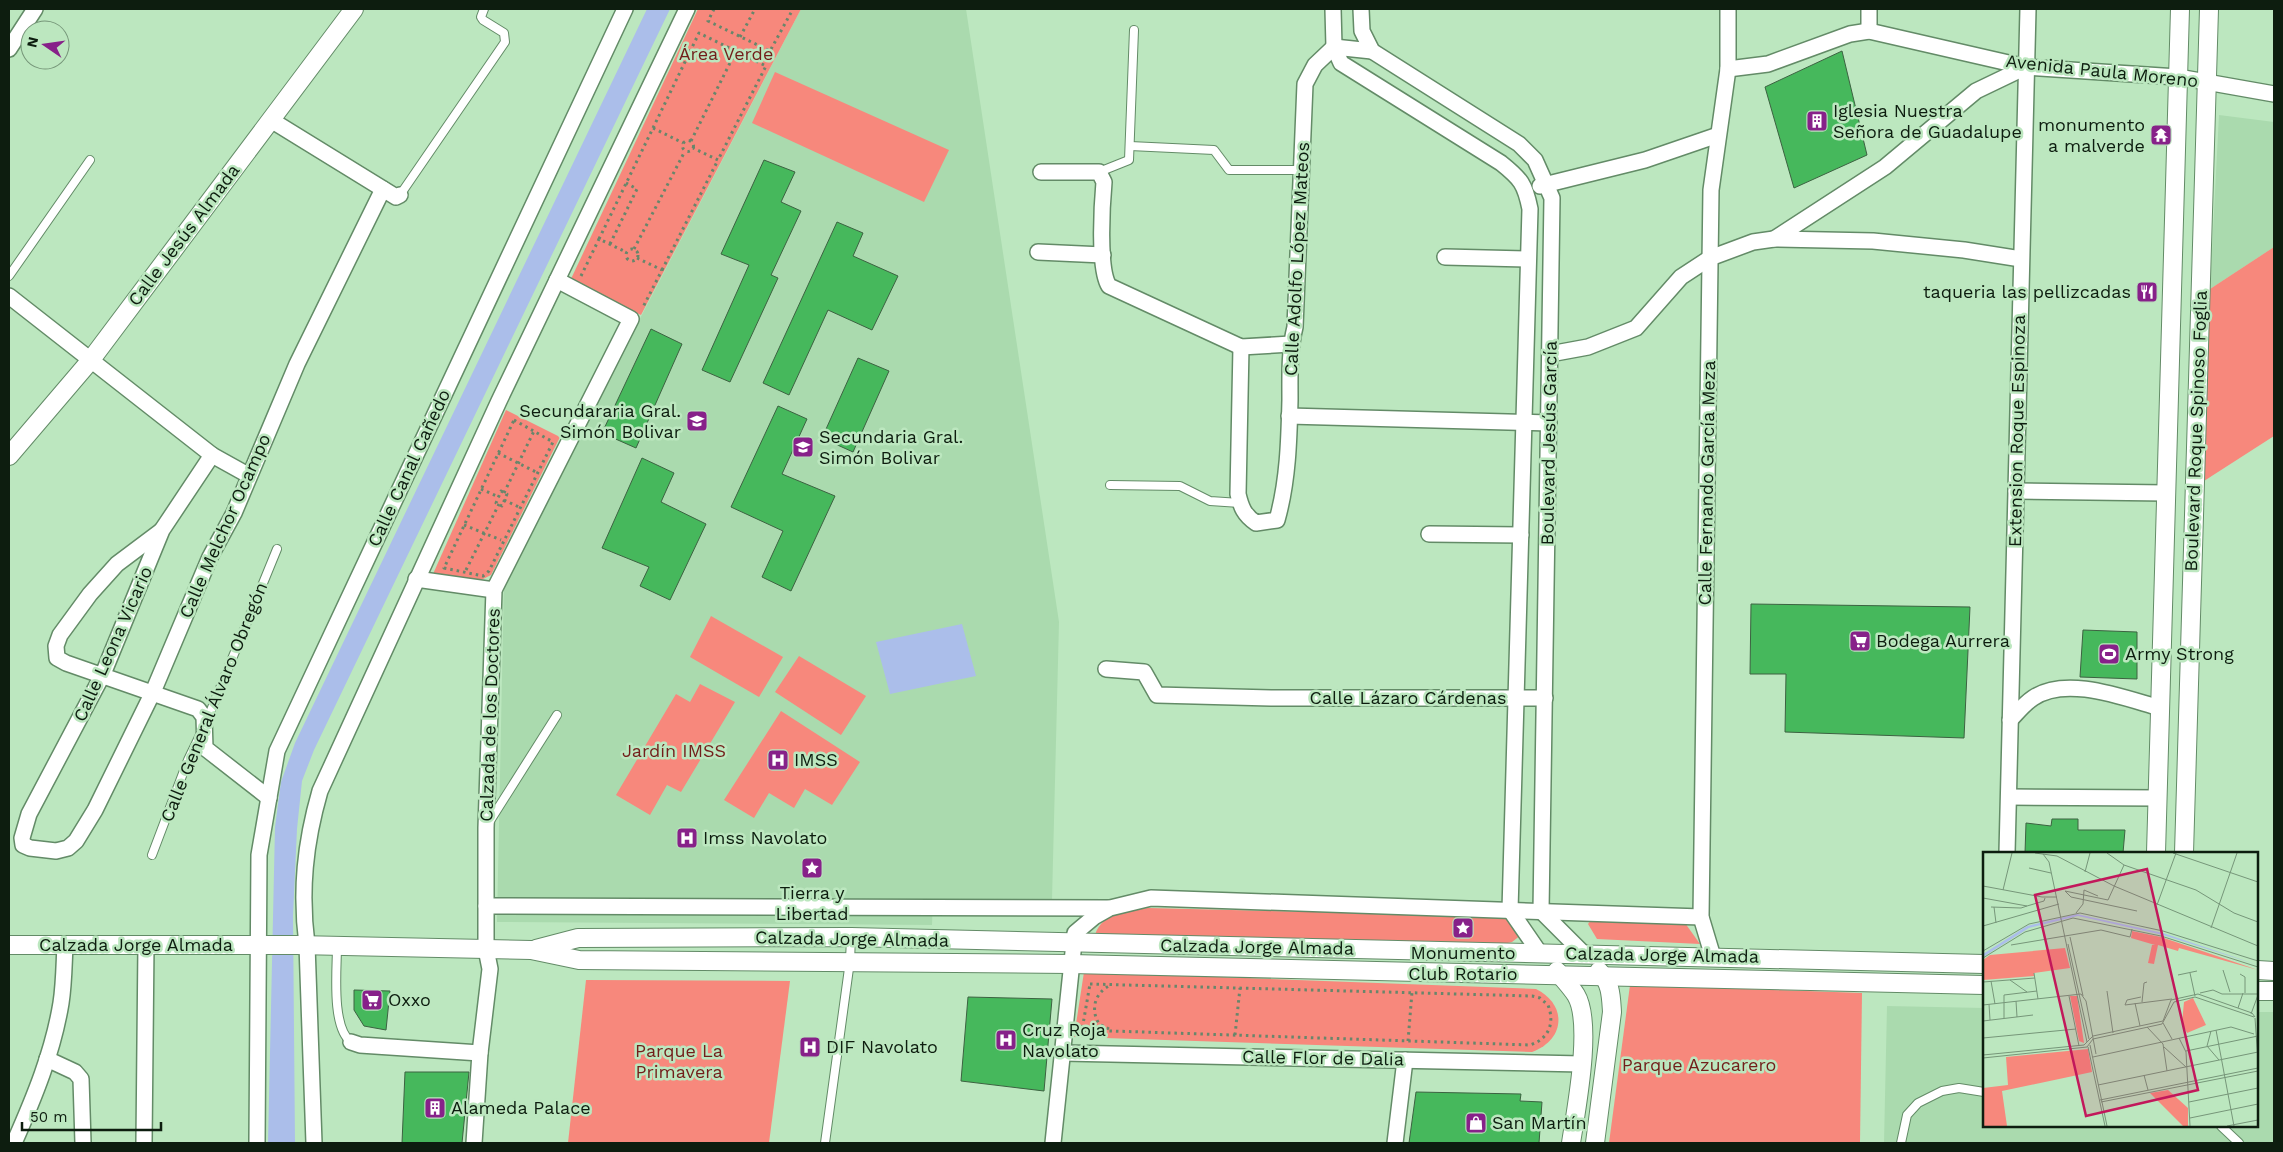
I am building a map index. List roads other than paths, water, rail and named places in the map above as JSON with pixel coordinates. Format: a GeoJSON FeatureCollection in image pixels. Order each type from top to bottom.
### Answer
{"type":"FeatureCollection","features":[{"type":"Feature","properties":{"kind":"street"},"geometry":{"type":"LineString","coordinates":[[9,49],[35,9]]}},
{"type":"Feature","properties":{"kind":"street","name":"Calle Jesús Almada"},"geometry":{"type":"LineString","coordinates":[[9,456],[90,360],[354,9]]}},
{"type":"Feature","properties":{"kind":"street","name":"Calle Canal Cañedo"},"geometry":{"type":"LineString","coordinates":[[257,1143],[260,945],[259,855],[277,751],[625,9]]}},
{"type":"Feature","properties":{"kind":"street"},"geometry":{"type":"LineString","coordinates":[[314,1143],[302,945],[304,874],[309,829],[320,791],[416,579],[687,9]]}},
{"type":"Feature","properties":{"kind":"street"},"geometry":{"type":"LineString","coordinates":[[1333,9],[1334,47],[1341,63],[1501,163],[1517,176],[1526,190],[1547,183],[1645,160],[1718,135]]}},
{"type":"Feature","properties":{"kind":"street"},"geometry":{"type":"LineString","coordinates":[[1361,9],[1362,31],[1372,51]]}},
{"type":"Feature","properties":{"kind":"street","name":"Calle Fernando García Meza"},"geometry":{"type":"LineString","coordinates":[[1713,957],[1702,917],[1711,190],[1728,69],[1728,9]]}},
{"type":"Feature","properties":{"kind":"street"},"geometry":{"type":"LineString","coordinates":[[1869,9],[1869,31]]}},
{"type":"Feature","properties":{"kind":"street","name":"Extension Roque Espinoza"},"geometry":{"type":"LineString","coordinates":[[2007,852],[2028,9]]}},
{"type":"Feature","properties":{"kind":"street","name":"Boulevard Roque Spinoso Foglia"},"geometry":{"type":"LineString","coordinates":[[2156,852],[2180,9]]}},
{"type":"Feature","properties":{"kind":"street","name":"Boulevard Roque Spinoso Foglia"},"geometry":{"type":"LineString","coordinates":[[2184,852],[2209,9]]}},
{"type":"Feature","properties":{"kind":"street","name":"Avenida Paula Moreno"},"geometry":{"type":"LineString","coordinates":[[1728,69],[1768,64],[1850,34],[1869,31],[2026,67],[2178,77],[2274,94]]}},
{"type":"Feature","properties":{"kind":"street"},"geometry":{"type":"LineString","coordinates":[[1334,47],[1372,51]]}},
{"type":"Feature","properties":{"kind":"street","name":"Calle Adolfo López Mateos"},"geometry":{"type":"LineString","coordinates":[[1240,503],[1248,517],[1256,523],[1277,520],[1284,498],[1290,416],[1291,344],[1295,327],[1305,84],[1314,65],[1334,47]]}},
{"type":"Feature","properties":{"kind":"street","name":"Boulevard Jesús García"},"geometry":{"type":"LineString","coordinates":[[1372,51],[1519,144],[1535,160],[1547,183],[1552,198],[1541,911]]}},
{"type":"Feature","properties":{"kind":"street"},"geometry":{"type":"LineString","coordinates":[[1774,239],[1885,167],[1976,91],[2026,67]]}},
{"type":"Feature","properties":{"kind":"street"},"geometry":{"type":"LineString","coordinates":[[270,120],[383,190],[396,197],[400,195]]}},
{"type":"Feature","properties":{"kind":"street"},"geometry":{"type":"LineString","coordinates":[[1040,172],[1099,172],[1104,182],[1104,279],[1109,286],[1241,347],[1291,344]]}},
{"type":"Feature","properties":{"kind":"street","name":"Calle Melchor Ocampo"},"geometry":{"type":"LineString","coordinates":[[56,851],[68,848],[76,841],[95,810],[153,692],[210,557],[234,513],[248,475],[297,364],[383,190]]}},
{"type":"Feature","properties":{"kind":"street","name":"Boulevard Jesús García"},"geometry":{"type":"LineString","coordinates":[[1510,910],[1530,209],[1526,190]]}},
{"type":"Feature","properties":{"kind":"street"},"geometry":{"type":"LineString","coordinates":[[1550,354],[1588,347],[1636,328],[1681,277],[1710,258],[1753,242],[1774,239],[1873,241],[1964,250],[2022,259]]}},
{"type":"Feature","properties":{"kind":"street"},"geometry":{"type":"LineString","coordinates":[[1038,252],[1103,255]]}},
{"type":"Feature","properties":{"kind":"street"},"geometry":{"type":"LineString","coordinates":[[1446,257],[1528,259]]}},
{"type":"Feature","properties":{"kind":"street","name":"Calzada de los Doctores"},"geometry":{"type":"LineString","coordinates":[[474,1143],[480,1052],[490,969],[486,949],[486,828],[494,590],[632,312],[557,280]]}},
{"type":"Feature","properties":{"kind":"street"},"geometry":{"type":"LineString","coordinates":[[9,296],[212,455],[248,475]]}},
{"type":"Feature","properties":{"kind":"street"},"geometry":{"type":"LineString","coordinates":[[1240,503],[1238,494],[1241,347]]}},
{"type":"Feature","properties":{"kind":"street"},"geometry":{"type":"LineString","coordinates":[[1290,416],[1524,424],[1549,423]]}},
{"type":"Feature","properties":{"kind":"street","name":"Calle Leona Vicario"},"geometry":{"type":"LineString","coordinates":[[56,851],[30,848],[23,845],[22,838],[29,814],[103,674],[162,530],[212,455]]}},
{"type":"Feature","properties":{"kind":"street"},"geometry":{"type":"LineString","coordinates":[[2016,491],[2166,493]]}},
{"type":"Feature","properties":{"kind":"street"},"geometry":{"type":"LineString","coordinates":[[162,530],[117,564],[68,622],[56,646],[57,658],[66,663],[103,674],[198,709],[204,717],[205,748],[268,798]]}},
{"type":"Feature","properties":{"kind":"street"},"geometry":{"type":"LineString","coordinates":[[1429,534],[1521,534]]}},
{"type":"Feature","properties":{"kind":"street"},"geometry":{"type":"LineString","coordinates":[[416,579],[494,590]]}},
{"type":"Feature","properties":{"kind":"street","name":"Calle Lázaro Cárdenas"},"geometry":{"type":"LineString","coordinates":[[1106,669],[1144,672],[1157,695],[1271,698],[1545,698]]}},
{"type":"Feature","properties":{"kind":"street"},"geometry":{"type":"LineString","coordinates":[[2010,720],[2033,698],[2068,687],[2102,692],[2160,708]]}},
{"type":"Feature","properties":{"kind":"street"},"geometry":{"type":"LineString","coordinates":[[2009,797],[2158,798]]}},
{"type":"Feature","properties":{"kind":"street"},"geometry":{"type":"LineString","coordinates":[[486,906],[1110,908],[1151,898],[1192,898],[1374,907],[1702,917]]}},
{"type":"Feature","properties":{"kind":"street"},"geometry":{"type":"LineString","coordinates":[[1053,1143],[1064,1053],[1071,964],[1076,933],[1094,917],[1110,908]]}},
{"type":"Feature","properties":{"kind":"street"},"geometry":{"type":"LineString","coordinates":[[1510,910],[1540,952],[1577,996],[1580,1005],[1582,1016],[1582,1064],[1571,1143]]}},
{"type":"Feature","properties":{"kind":"street"},"geometry":{"type":"LineString","coordinates":[[1541,911],[1606,978],[1610,992],[1612,1012],[1595,1143]]}},
{"type":"Feature","properties":{"kind":"street","name":"Calzada Jorge Almada"},"geometry":{"type":"LineString","coordinates":[[531,950],[578,938],[851,937],[1074,944],[1583,953],[1713,957],[1983,985]]}},
{"type":"Feature","properties":{"kind":"street"},"geometry":{"type":"LineString","coordinates":[[144,1143],[146,944]]}},
{"type":"Feature","properties":{"kind":"street","name":"Calzada Jorge Almada"},"geometry":{"type":"LineString","coordinates":[[9,945],[337,945],[531,950],[578,960],[1071,964],[1606,978],[1846,971],[1983,964]]}},
{"type":"Feature","properties":{"kind":"street"},"geometry":{"type":"LineString","coordinates":[[14,1143],[37,1092],[47,1059],[61,1004],[65,945]]}},
{"type":"Feature","properties":{"kind":"street"},"geometry":{"type":"LineString","coordinates":[[2258,970],[2274,971]]}},
{"type":"Feature","properties":{"kind":"street"},"geometry":{"type":"LineString","coordinates":[[2258,991],[2274,992]]}},
{"type":"Feature","properties":{"kind":"street"},"geometry":{"type":"LineString","coordinates":[[351,1042],[360,1046],[480,1052]]}},
{"type":"Feature","properties":{"kind":"street","name":"Calle Flor de Dalia"},"geometry":{"type":"LineString","coordinates":[[1064,1053],[1582,1064]]}},
{"type":"Feature","properties":{"kind":"street"},"geometry":{"type":"LineString","coordinates":[[47,1059],[75,1072],[81,1079],[83,1143]]}},
{"type":"Feature","properties":{"kind":"street"},"geometry":{"type":"LineString","coordinates":[[1394,1143],[1405,1060]]}},
{"type":"Feature","properties":{"kind":"lane"},"geometry":{"type":"LineString","coordinates":[[400,195],[505,42],[504,33],[481,17],[484,9]]}},
{"type":"Feature","properties":{"kind":"lane"},"geometry":{"type":"LineString","coordinates":[[1099,172],[1129,160],[1134,30]]}},
{"type":"Feature","properties":{"kind":"lane"},"geometry":{"type":"LineString","coordinates":[[1130,146],[1214,150],[1229,170],[1302,170]]}},
{"type":"Feature","properties":{"kind":"lane"},"geometry":{"type":"LineString","coordinates":[[9,276],[90,160]]}},
{"type":"Feature","properties":{"kind":"lane"},"geometry":{"type":"LineString","coordinates":[[1110,485],[1180,486],[1210,501],[1240,503]]}},
{"type":"Feature","properties":{"kind":"lane","name":"Calle General Álvaro Obregón"},"geometry":{"type":"LineString","coordinates":[[152,855],[188,760],[204,727],[277,549]]}},
{"type":"Feature","properties":{"kind":"lane"},"geometry":{"type":"LineString","coordinates":[[486,828],[557,715]]}},
{"type":"Feature","properties":{"kind":"lane"},"geometry":{"type":"LineString","coordinates":[[825,1143],[850,961],[851,937]]}},
{"type":"Feature","properties":{"kind":"lane"},"geometry":{"type":"LineString","coordinates":[[337,945],[337,999],[340,1023],[347,1039],[351,1042]]}},
{"type":"Feature","properties":{"kind":"lane"},"geometry":{"type":"LineString","coordinates":[[1901,1143],[1907,1115],[1918,1103],[1942,1091],[1959,1088],[1983,1092]]}},
{"type":"Feature","properties":{"kind":"lane"},"geometry":{"type":"LineString","coordinates":[[2222,1127],[2240,1143]]}},
{"type":"Feature","properties":{"kind":"water"},"geometry":{"type":"Polygon","coordinates":[[[647,9],[670,9],[314,750],[302,781],[297,829],[293,916],[295,1143],[268,1143],[275,827],[281,782],[295,743],[647,9]]]}},
{"type":"Feature","properties":{"kind":"water"},"geometry":{"type":"Polygon","coordinates":[[[962,624],[976,676],[890,694],[876,642],[962,624]]]}},
{"type":"Feature","properties":{"kind":"place","name":"Iglesia Nuestra Señora de Guadalupe"},"geometry":{"type":"Point","coordinates":[1817,121]}},
{"type":"Feature","properties":{"kind":"place","name":"monumento a malverde"},"geometry":{"type":"Point","coordinates":[2161,135]}},
{"type":"Feature","properties":{"kind":"place","name":"taqueria las pellizcadas"},"geometry":{"type":"Point","coordinates":[2147,292]}},
{"type":"Feature","properties":{"kind":"place","name":"Secundararia Gral. Simón Bolivar"},"geometry":{"type":"Point","coordinates":[697,421]}},
{"type":"Feature","properties":{"kind":"place","name":"Secundaria Gral. Simón Bolivar"},"geometry":{"type":"Point","coordinates":[803,447]}},
{"type":"Feature","properties":{"kind":"place","name":"Bodega Aurrera"},"geometry":{"type":"Point","coordinates":[1860,641]}},
{"type":"Feature","properties":{"kind":"place","name":"Army Strong"},"geometry":{"type":"Point","coordinates":[2109,654]}},
{"type":"Feature","properties":{"kind":"place","name":"IMSS"},"geometry":{"type":"Point","coordinates":[778,760]}},
{"type":"Feature","properties":{"kind":"place","name":"Imss Navolato"},"geometry":{"type":"Point","coordinates":[687,838]}},
{"type":"Feature","properties":{"kind":"place","name":"Tierra y Libertad"},"geometry":{"type":"Point","coordinates":[812,868]}},
{"type":"Feature","properties":{"kind":"place","name":"Monumento Club Rotario"},"geometry":{"type":"Point","coordinates":[1463,928]}},
{"type":"Feature","properties":{"kind":"place","name":"Oxxo"},"geometry":{"type":"Point","coordinates":[372,1000]}},
{"type":"Feature","properties":{"kind":"place","name":"Cruz Roja Navolato"},"geometry":{"type":"Point","coordinates":[1006,1040]}},
{"type":"Feature","properties":{"kind":"place","name":"DIF Navolato"},"geometry":{"type":"Point","coordinates":[810,1047]}},
{"type":"Feature","properties":{"kind":"place","name":"Alameda Palace"},"geometry":{"type":"Point","coordinates":[435,1108]}},
{"type":"Feature","properties":{"kind":"place","name":"San Martín"},"geometry":{"type":"Point","coordinates":[1476,1123]}},
{"type":"Feature","properties":{"kind":"park label","name":"Área Verde"},"geometry":{"type":"Point","coordinates":[726,54]}},
{"type":"Feature","properties":{"kind":"park label","name":"Jardín IMSS"},"geometry":{"type":"Point","coordinates":[674,751]}},
{"type":"Feature","properties":{"kind":"park label","name":"Parque La Primavera"},"geometry":{"type":"Point","coordinates":[679,1061]}},
{"type":"Feature","properties":{"kind":"park label","name":"Parque Azucarero"},"geometry":{"type":"Point","coordinates":[1699,1065]}}]}
